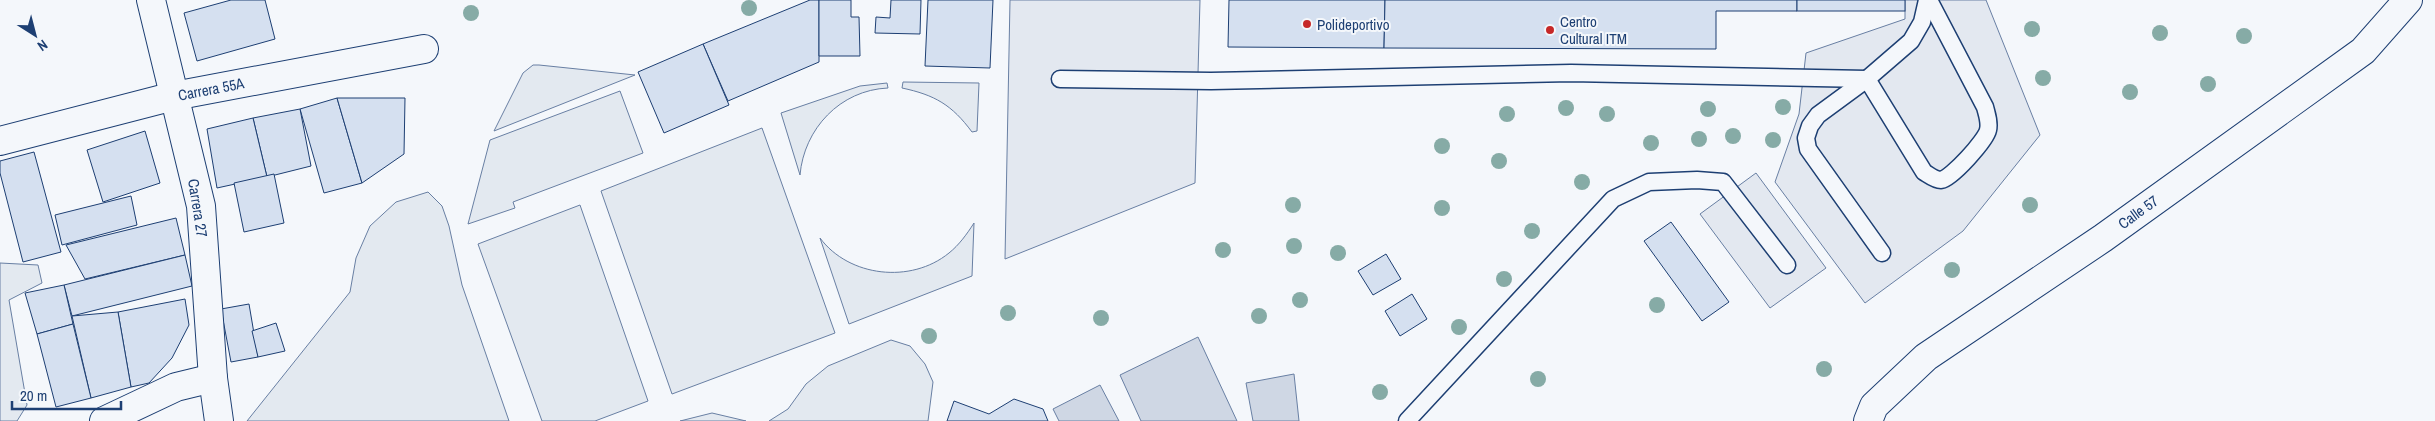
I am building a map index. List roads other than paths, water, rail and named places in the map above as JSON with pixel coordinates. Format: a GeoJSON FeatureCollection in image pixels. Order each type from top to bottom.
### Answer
{"type":"FeatureCollection","features":[{"type":"Feature","properties":{"kind":"street","name":"Carrera 27"},"geometry":{"type":"LineString","coordinates":[[151,0],[201,206],[213,378],[219,421]]}},
{"type":"Feature","properties":{"kind":"street","name":"Calle 57"},"geometry":{"type":"LineString","coordinates":[[1868,421],[1874,406],[1926,357],[2103,238],[2363,51],[2408,0]]}},
{"type":"Feature","properties":{"kind":"street","name":"Carrera 55A"},"geometry":{"type":"LineString","coordinates":[[0,141],[174,96],[424,49]]}},
{"type":"Feature","properties":{"kind":"street"},"geometry":{"type":"LineString","coordinates":[[104,421],[176,387],[213,378]]}},
{"type":"Feature","properties":{"kind":"lane"},"geometry":{"type":"LineString","coordinates":[[1867,79],[1924,172],[1931,177],[1940,180],[1951,176],[1981,142],[1988,132],[1989,120],[1985,108],[1928,0]]}},
{"type":"Feature","properties":{"kind":"lane"},"geometry":{"type":"LineString","coordinates":[[1882,253],[1808,149],[1806,138],[1810,126],[1818,115],[1867,79],[1911,41],[1922,22],[1928,0]]}},
{"type":"Feature","properties":{"kind":"lane"},"geometry":{"type":"LineString","coordinates":[[1060,79],[1211,81],[1571,73],[1867,79]]}},
{"type":"Feature","properties":{"kind":"lane"},"geometry":{"type":"LineString","coordinates":[[1408,421],[1613,198],[1649,182],[1697,180],[1723,182],[1787,265]]}},
{"type":"Feature","properties":{"kind":"place","name":"Polideportivo"},"geometry":{"type":"Point","coordinates":[1307,24]}},
{"type":"Feature","properties":{"kind":"place","name":"Centro Cultural ITM"},"geometry":{"type":"Point","coordinates":[1550,30]}}]}
